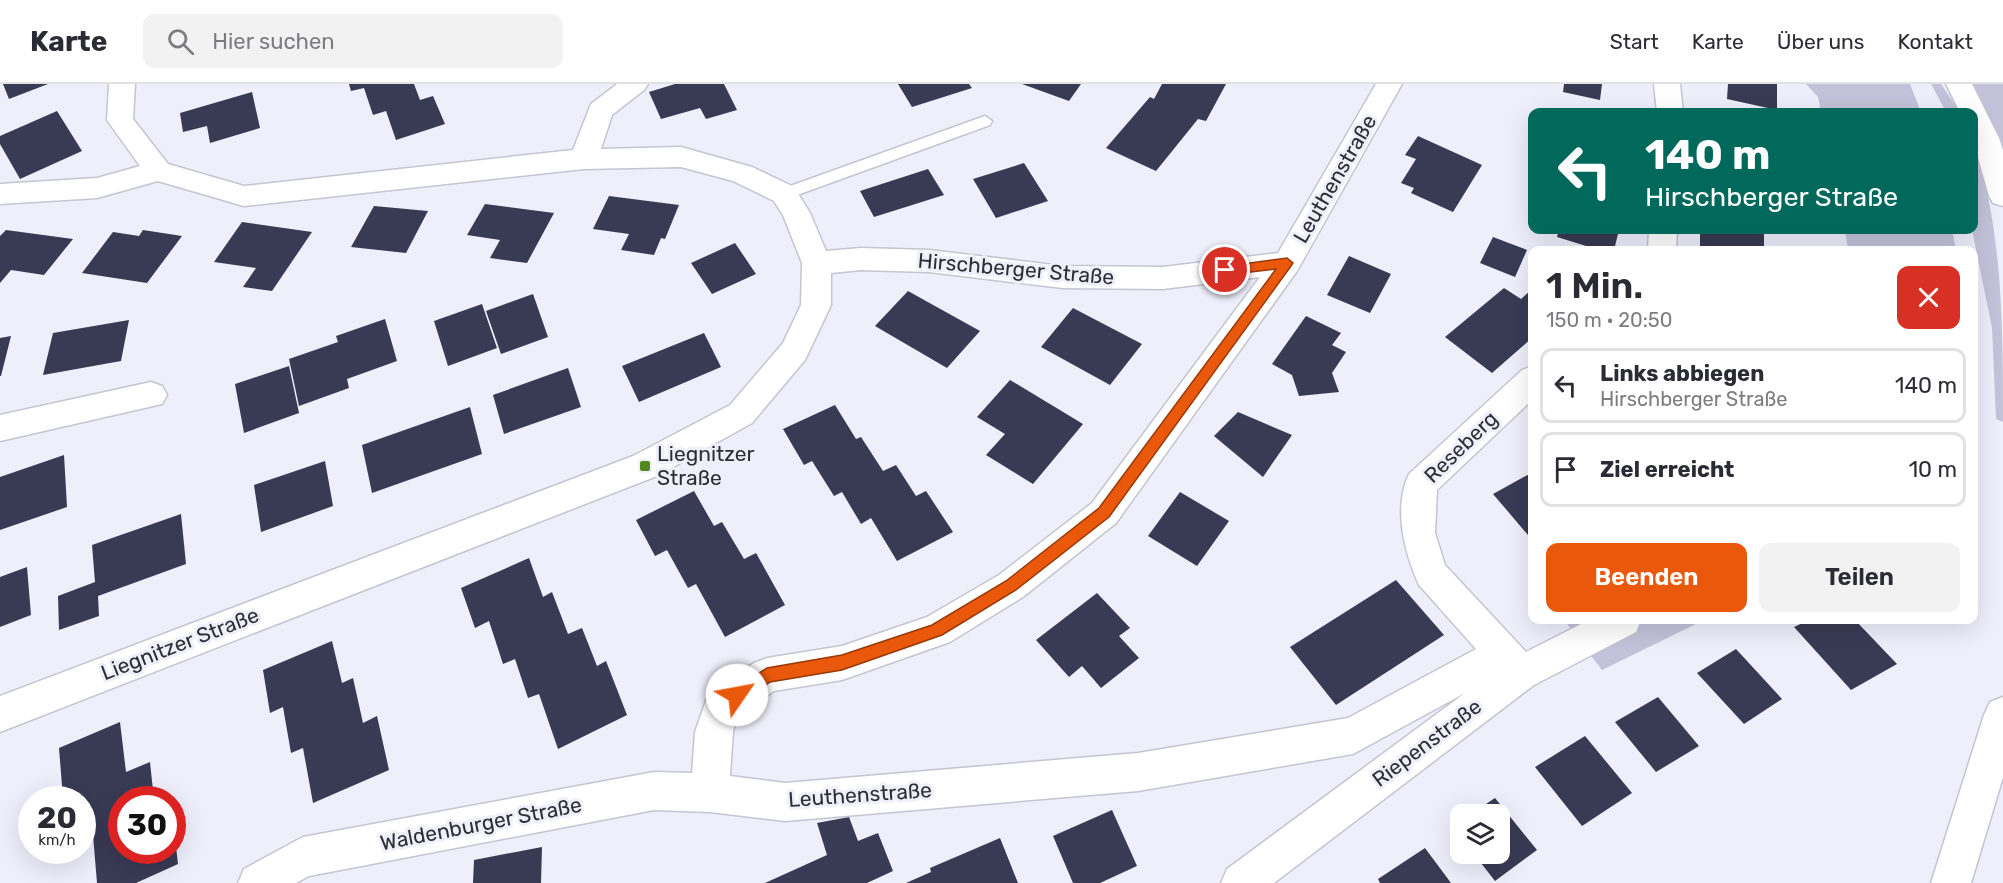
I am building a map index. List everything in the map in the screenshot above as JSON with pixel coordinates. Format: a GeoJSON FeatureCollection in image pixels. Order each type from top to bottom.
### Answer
{"type":"FeatureCollection","features":[{"type":"Feature","properties":{"kind":"street"},"geometry":{"type":"LineString","coordinates":[[122,84],[120,120],[158,171]]}},
{"type":"Feature","properties":{"kind":"street"},"geometry":{"type":"LineString","coordinates":[[584,159],[600,110],[635,84]]}},
{"type":"Feature","properties":{"kind":"street","name":"Leuthenstraße"},"geometry":{"type":"LineString","coordinates":[[1389,84],[1287,263],[1104,513],[1011,586],[937,630],[842,663],[767,675],[722,705],[714,732],[710,793],[785,802],[1138,772],[1353,736],[1483,663],[1521,673]]}},
{"type":"Feature","properties":{"kind":"street"},"geometry":{"type":"LineString","coordinates":[[1666,84],[1669,108]]}},
{"type":"Feature","properties":{"kind":"street"},"geometry":{"type":"LineString","coordinates":[[1959,84],[1971,108]]}},
{"type":"Feature","properties":{"kind":"street"},"geometry":{"type":"LineString","coordinates":[[1978,121],[1986,138],[2003,196]]}},
{"type":"Feature","properties":{"kind":"street"},"geometry":{"type":"LineString","coordinates":[[0,194],[97,189],[158,171],[244,196],[584,159],[681,157],[742,174],[784,194]]}},
{"type":"Feature","properties":{"kind":"street","name":"Liegnitzer Straße"},"geometry":{"type":"LineString","coordinates":[[0,714],[645,466],[741,414],[794,351],[816,305],[817,263],[796,213],[784,194]]}},
{"type":"Feature","properties":{"kind":"street","name":"Hirschberger Straße"},"geometry":{"type":"LineString","coordinates":[[817,263],[861,259],[929,261],[1063,277],[1163,278],[1287,263]]}},
{"type":"Feature","properties":{"kind":"street","name":"Reseberg"},"geometry":{"type":"LineString","coordinates":[[1521,673],[1431,574],[1418,533],[1421,484],[1528,384]]}},
{"type":"Feature","properties":{"kind":"street"},"geometry":{"type":"LineString","coordinates":[[0,428],[151,395]]}},
{"type":"Feature","properties":{"kind":"street","name":"Riepenstraße"},"geometry":{"type":"LineString","coordinates":[[1241,883],[1521,673],[1615,624]]}},
{"type":"Feature","properties":{"kind":"street"},"geometry":{"type":"LineString","coordinates":[[1952,883],[2003,715]]}},
{"type":"Feature","properties":{"kind":"street","name":"Waldenburger Straße"},"geometry":{"type":"LineString","coordinates":[[258,883],[303,857],[654,791],[710,793]]}},
{"type":"Feature","properties":{"kind":"lane"},"geometry":{"type":"LineString","coordinates":[[784,194],[985,121]]}},
{"type":"Feature","properties":{"kind":"shaded area"},"geometry":{"type":"Polygon","coordinates":[[[1806,84],[1910,84],[1919,108],[1820,108],[1818,97],[1806,84]]]}},
{"type":"Feature","properties":{"kind":"shaded area"},"geometry":{"type":"Polygon","coordinates":[[[1931,84],[1941,84],[1957,108],[1944,108],[1931,84]]]}},
{"type":"Feature","properties":{"kind":"shaded area"},"geometry":{"type":"Polygon","coordinates":[[[1970,84],[2003,84],[2003,158],[1970,84]]]}},
{"type":"Feature","properties":{"kind":"shaded area"},"geometry":{"type":"Polygon","coordinates":[[[1978,156],[1984,176],[1996,245],[2003,352],[2003,422],[1996,419],[1992,328],[1978,259],[1978,246],[1975,246],[1973,234],[1978,234],[1978,156]]]}},
{"type":"Feature","properties":{"kind":"shaded area"},"geometry":{"type":"Polygon","coordinates":[[[1846,234],[1953,234],[1955,246],[1847,246],[1846,234]]]}},
{"type":"Feature","properties":{"kind":"shaded area"},"geometry":{"type":"Polygon","coordinates":[[[1567,624],[1696,624],[1602,670],[1567,624]]]}},
{"type":"Feature","properties":{"kind":"building"},"geometry":{"type":"Polygon","coordinates":[[[3,84],[48,84],[9,99],[3,84]]]}},
{"type":"Feature","properties":{"kind":"building"},"geometry":{"type":"Polygon","coordinates":[[[349,84],[414,84],[420,100],[433,96],[445,124],[396,140],[386,111],[373,115],[364,88],[351,91],[349,84]]]}},
{"type":"Feature","properties":{"kind":"building"},"geometry":{"type":"Polygon","coordinates":[[[675,84],[724,84],[737,110],[706,119],[700,108],[661,119],[649,92],[675,84]]]}},
{"type":"Feature","properties":{"kind":"building"},"geometry":{"type":"Polygon","coordinates":[[[898,84],[969,84],[972,88],[912,107],[898,84]]]}},
{"type":"Feature","properties":{"kind":"building"},"geometry":{"type":"Polygon","coordinates":[[[1022,84],[1081,84],[1069,101],[1022,84]]]}},
{"type":"Feature","properties":{"kind":"building"},"geometry":{"type":"Polygon","coordinates":[[[1162,84],[1226,84],[1206,121],[1198,119],[1156,171],[1106,148],[1150,97],[1154,99],[1162,84]]]}},
{"type":"Feature","properties":{"kind":"building"},"geometry":{"type":"Polygon","coordinates":[[[1564,84],[1602,84],[1600,100],[1563,92],[1564,84]]]}},
{"type":"Feature","properties":{"kind":"building"},"geometry":{"type":"Polygon","coordinates":[[[1728,84],[1777,84],[1777,108],[1727,99],[1728,84]]]}},
{"type":"Feature","properties":{"kind":"building"},"geometry":{"type":"Polygon","coordinates":[[[252,92],[260,128],[210,143],[207,126],[183,132],[180,113],[252,92]]]}},
{"type":"Feature","properties":{"kind":"building"},"geometry":{"type":"Polygon","coordinates":[[[57,111],[82,151],[20,179],[0,144],[0,136],[57,111]]]}},
{"type":"Feature","properties":{"kind":"building"},"geometry":{"type":"Polygon","coordinates":[[[1418,136],[1482,165],[1453,212],[1411,193],[1414,188],[1401,183],[1416,159],[1405,155],[1418,136]]]}},
{"type":"Feature","properties":{"kind":"building"},"geometry":{"type":"Polygon","coordinates":[[[1024,163],[1048,201],[996,218],[973,179],[1024,163]]]}},
{"type":"Feature","properties":{"kind":"building"},"geometry":{"type":"Polygon","coordinates":[[[928,169],[944,195],[874,217],[860,191],[928,169]]]}},
{"type":"Feature","properties":{"kind":"building"},"geometry":{"type":"Polygon","coordinates":[[[609,196],[679,205],[665,239],[661,238],[654,255],[621,250],[629,234],[593,229],[609,196]]]}},
{"type":"Feature","properties":{"kind":"building"},"geometry":{"type":"Polygon","coordinates":[[[485,204],[554,213],[527,263],[490,258],[500,240],[467,235],[485,204]]]}},
{"type":"Feature","properties":{"kind":"building"},"geometry":{"type":"Polygon","coordinates":[[[374,206],[428,211],[406,253],[351,247],[374,206]]]}},
{"type":"Feature","properties":{"kind":"building"},"geometry":{"type":"Polygon","coordinates":[[[242,222],[312,232],[272,291],[243,287],[256,268],[214,262],[242,222]]]}},
{"type":"Feature","properties":{"kind":"building"},"geometry":{"type":"Polygon","coordinates":[[[6,230],[73,239],[44,275],[11,270],[0,283],[0,236],[6,230]]]}},
{"type":"Feature","properties":{"kind":"building"},"geometry":{"type":"Polygon","coordinates":[[[143,230],[182,236],[147,283],[82,273],[113,232],[139,236],[143,230]]]}},
{"type":"Feature","properties":{"kind":"building"},"geometry":{"type":"Polygon","coordinates":[[[1558,234],[1618,234],[1615,246],[1586,246],[1557,237],[1558,234]]]}},
{"type":"Feature","properties":{"kind":"building"},"geometry":{"type":"Polygon","coordinates":[[[1700,234],[1764,234],[1764,246],[1700,246],[1700,234]]]}},
{"type":"Feature","properties":{"kind":"building"},"geometry":{"type":"Polygon","coordinates":[[[1493,237],[1527,250],[1515,277],[1480,263],[1493,237]]]}},
{"type":"Feature","properties":{"kind":"building"},"geometry":{"type":"Polygon","coordinates":[[[735,243],[756,274],[712,294],[691,263],[735,243]]]}},
{"type":"Feature","properties":{"kind":"building"},"geometry":{"type":"Polygon","coordinates":[[[1349,256],[1391,274],[1370,313],[1327,295],[1349,256]]]}},
{"type":"Feature","properties":{"kind":"building"},"geometry":{"type":"Polygon","coordinates":[[[1504,288],[1521,299],[1528,293],[1528,341],[1492,373],[1445,337],[1504,288]]]}},
{"type":"Feature","properties":{"kind":"building"},"geometry":{"type":"Polygon","coordinates":[[[908,291],[980,331],[947,368],[875,326],[908,291]]]}},
{"type":"Feature","properties":{"kind":"building"},"geometry":{"type":"Polygon","coordinates":[[[533,294],[548,337],[501,354],[486,311],[533,294]]]}},
{"type":"Feature","properties":{"kind":"building"},"geometry":{"type":"Polygon","coordinates":[[[482,304],[497,348],[448,366],[434,321],[482,304]]]}},
{"type":"Feature","properties":{"kind":"building"},"geometry":{"type":"Polygon","coordinates":[[[1073,308],[1142,344],[1110,385],[1041,347],[1073,308]]]}},
{"type":"Feature","properties":{"kind":"building"},"geometry":{"type":"Polygon","coordinates":[[[1306,316],[1341,333],[1332,345],[1346,352],[1332,373],[1339,392],[1299,396],[1292,375],[1272,364],[1306,316]]]}},
{"type":"Feature","properties":{"kind":"building"},"geometry":{"type":"Polygon","coordinates":[[[385,319],[397,361],[347,379],[349,388],[299,406],[289,359],[338,342],[336,336],[385,319]]]}},
{"type":"Feature","properties":{"kind":"building"},"geometry":{"type":"Polygon","coordinates":[[[129,320],[121,361],[43,375],[53,333],[129,320]]]}},
{"type":"Feature","properties":{"kind":"building"},"geometry":{"type":"Polygon","coordinates":[[[704,333],[721,367],[639,402],[622,366],[704,333]]]}},
{"type":"Feature","properties":{"kind":"building"},"geometry":{"type":"Polygon","coordinates":[[[11,336],[1,376],[0,376],[0,338],[11,336]]]}},
{"type":"Feature","properties":{"kind":"building"},"geometry":{"type":"Polygon","coordinates":[[[289,366],[299,413],[244,433],[235,384],[289,366]]]}},
{"type":"Feature","properties":{"kind":"building"},"geometry":{"type":"Polygon","coordinates":[[[568,368],[581,407],[504,434],[493,395],[568,368]]]}},
{"type":"Feature","properties":{"kind":"building"},"geometry":{"type":"Polygon","coordinates":[[[1010,380],[1083,424],[1033,484],[986,455],[1005,434],[977,417],[1010,380]]]}},
{"type":"Feature","properties":{"kind":"building"},"geometry":{"type":"Polygon","coordinates":[[[835,405],[856,439],[861,437],[883,471],[896,465],[916,496],[926,491],[953,532],[897,561],[871,518],[861,524],[842,492],[834,496],[812,461],[804,465],[783,429],[835,405]]]}},
{"type":"Feature","properties":{"kind":"building"},"geometry":{"type":"Polygon","coordinates":[[[470,407],[482,454],[372,493],[362,445],[470,407]]]}},
{"type":"Feature","properties":{"kind":"building"},"geometry":{"type":"Polygon","coordinates":[[[1238,412],[1292,435],[1263,477],[1214,436],[1238,412]]]}},
{"type":"Feature","properties":{"kind":"building"},"geometry":{"type":"Polygon","coordinates":[[[64,455],[67,507],[0,530],[0,477],[64,455]]]}},
{"type":"Feature","properties":{"kind":"building"},"geometry":{"type":"Polygon","coordinates":[[[325,461],[333,506],[261,532],[254,485],[325,461]]]}},
{"type":"Feature","properties":{"kind":"building"},"geometry":{"type":"Polygon","coordinates":[[[1528,475],[1528,535],[1493,494],[1528,475]]]}},
{"type":"Feature","properties":{"kind":"building"},"geometry":{"type":"Polygon","coordinates":[[[694,491],[714,526],[722,522],[744,559],[756,553],[785,605],[725,637],[696,584],[688,588],[667,550],[655,556],[636,520],[694,491]]]}},
{"type":"Feature","properties":{"kind":"building"},"geometry":{"type":"Polygon","coordinates":[[[1180,492],[1229,521],[1197,566],[1148,536],[1180,492]]]}},
{"type":"Feature","properties":{"kind":"building"},"geometry":{"type":"Polygon","coordinates":[[[181,514],[186,564],[98,596],[99,616],[59,630],[58,596],[95,582],[92,545],[181,514]]]}},
{"type":"Feature","properties":{"kind":"building"},"geometry":{"type":"Polygon","coordinates":[[[529,558],[543,597],[552,592],[568,634],[582,628],[597,666],[606,661],[627,715],[558,749],[539,694],[528,698],[515,659],[503,664],[489,621],[475,628],[461,588],[529,558]]]}},
{"type":"Feature","properties":{"kind":"building"},"geometry":{"type":"Polygon","coordinates":[[[27,567],[31,615],[0,627],[0,577],[27,567]]]}},
{"type":"Feature","properties":{"kind":"building"},"geometry":{"type":"Polygon","coordinates":[[[1396,580],[1444,635],[1336,705],[1290,647],[1396,580]]]}},
{"type":"Feature","properties":{"kind":"building"},"geometry":{"type":"Polygon","coordinates":[[[1097,593],[1130,628],[1119,636],[1139,658],[1101,688],[1082,666],[1069,677],[1036,640],[1097,593]]]}},
{"type":"Feature","properties":{"kind":"building"},"geometry":{"type":"Polygon","coordinates":[[[1800,624],[1859,624],[1897,664],[1851,690],[1794,627],[1800,624]]]}},
{"type":"Feature","properties":{"kind":"building"},"geometry":{"type":"Polygon","coordinates":[[[332,641],[342,683],[353,678],[363,723],[377,716],[389,770],[313,803],[303,748],[291,753],[283,707],[270,713],[263,670],[332,641]]]}},
{"type":"Feature","properties":{"kind":"building"},"geometry":{"type":"Polygon","coordinates":[[[1736,649],[1782,699],[1744,724],[1697,673],[1736,649]]]}},
{"type":"Feature","properties":{"kind":"building"},"geometry":{"type":"Polygon","coordinates":[[[1658,697],[1699,746],[1656,772],[1615,722],[1658,697]]]}},
{"type":"Feature","properties":{"kind":"building"},"geometry":{"type":"Polygon","coordinates":[[[120,722],[126,772],[150,762],[153,786],[108,786],[108,864],[178,864],[136,883],[97,883],[96,786],[62,786],[59,748],[120,722]]]}},
{"type":"Feature","properties":{"kind":"building"},"geometry":{"type":"Polygon","coordinates":[[[1585,736],[1632,793],[1582,826],[1535,767],[1585,736]]]}},
{"type":"Feature","properties":{"kind":"building"},"geometry":{"type":"Polygon","coordinates":[[[1495,798],[1500,804],[1486,804],[1495,798]]]}},
{"type":"Feature","properties":{"kind":"building"},"geometry":{"type":"Polygon","coordinates":[[[1112,810],[1137,866],[1100,883],[1073,883],[1053,836],[1112,810]]]}},
{"type":"Feature","properties":{"kind":"building"},"geometry":{"type":"Polygon","coordinates":[[[849,817],[858,841],[878,833],[893,871],[867,883],[765,883],[827,855],[817,823],[849,817]]]}},
{"type":"Feature","properties":{"kind":"building"},"geometry":{"type":"Polygon","coordinates":[[[1510,817],[1537,850],[1495,881],[1482,864],[1510,864],[1510,817]]]}},
{"type":"Feature","properties":{"kind":"building"},"geometry":{"type":"Polygon","coordinates":[[[1000,838],[1018,883],[906,883],[931,872],[930,868],[1000,838]]]}},
{"type":"Feature","properties":{"kind":"building"},"geometry":{"type":"Polygon","coordinates":[[[542,847],[541,883],[473,883],[474,860],[542,847]]]}},
{"type":"Feature","properties":{"kind":"building"},"geometry":{"type":"Polygon","coordinates":[[[1425,848],[1451,883],[1380,883],[1378,879],[1425,848]]]}},
{"type":"Feature","properties":{"kind":"place","name":"Liegnitzer Straße"},"geometry":{"type":"Point","coordinates":[645,466]}},
{"type":"Feature","properties":{"kind":"route"},"geometry":{"type":"LineString","coordinates":[[737,695],[767,675],[842,663],[937,630],[1011,586],[1104,513],[1287,263],[1225,270]]}}]}
